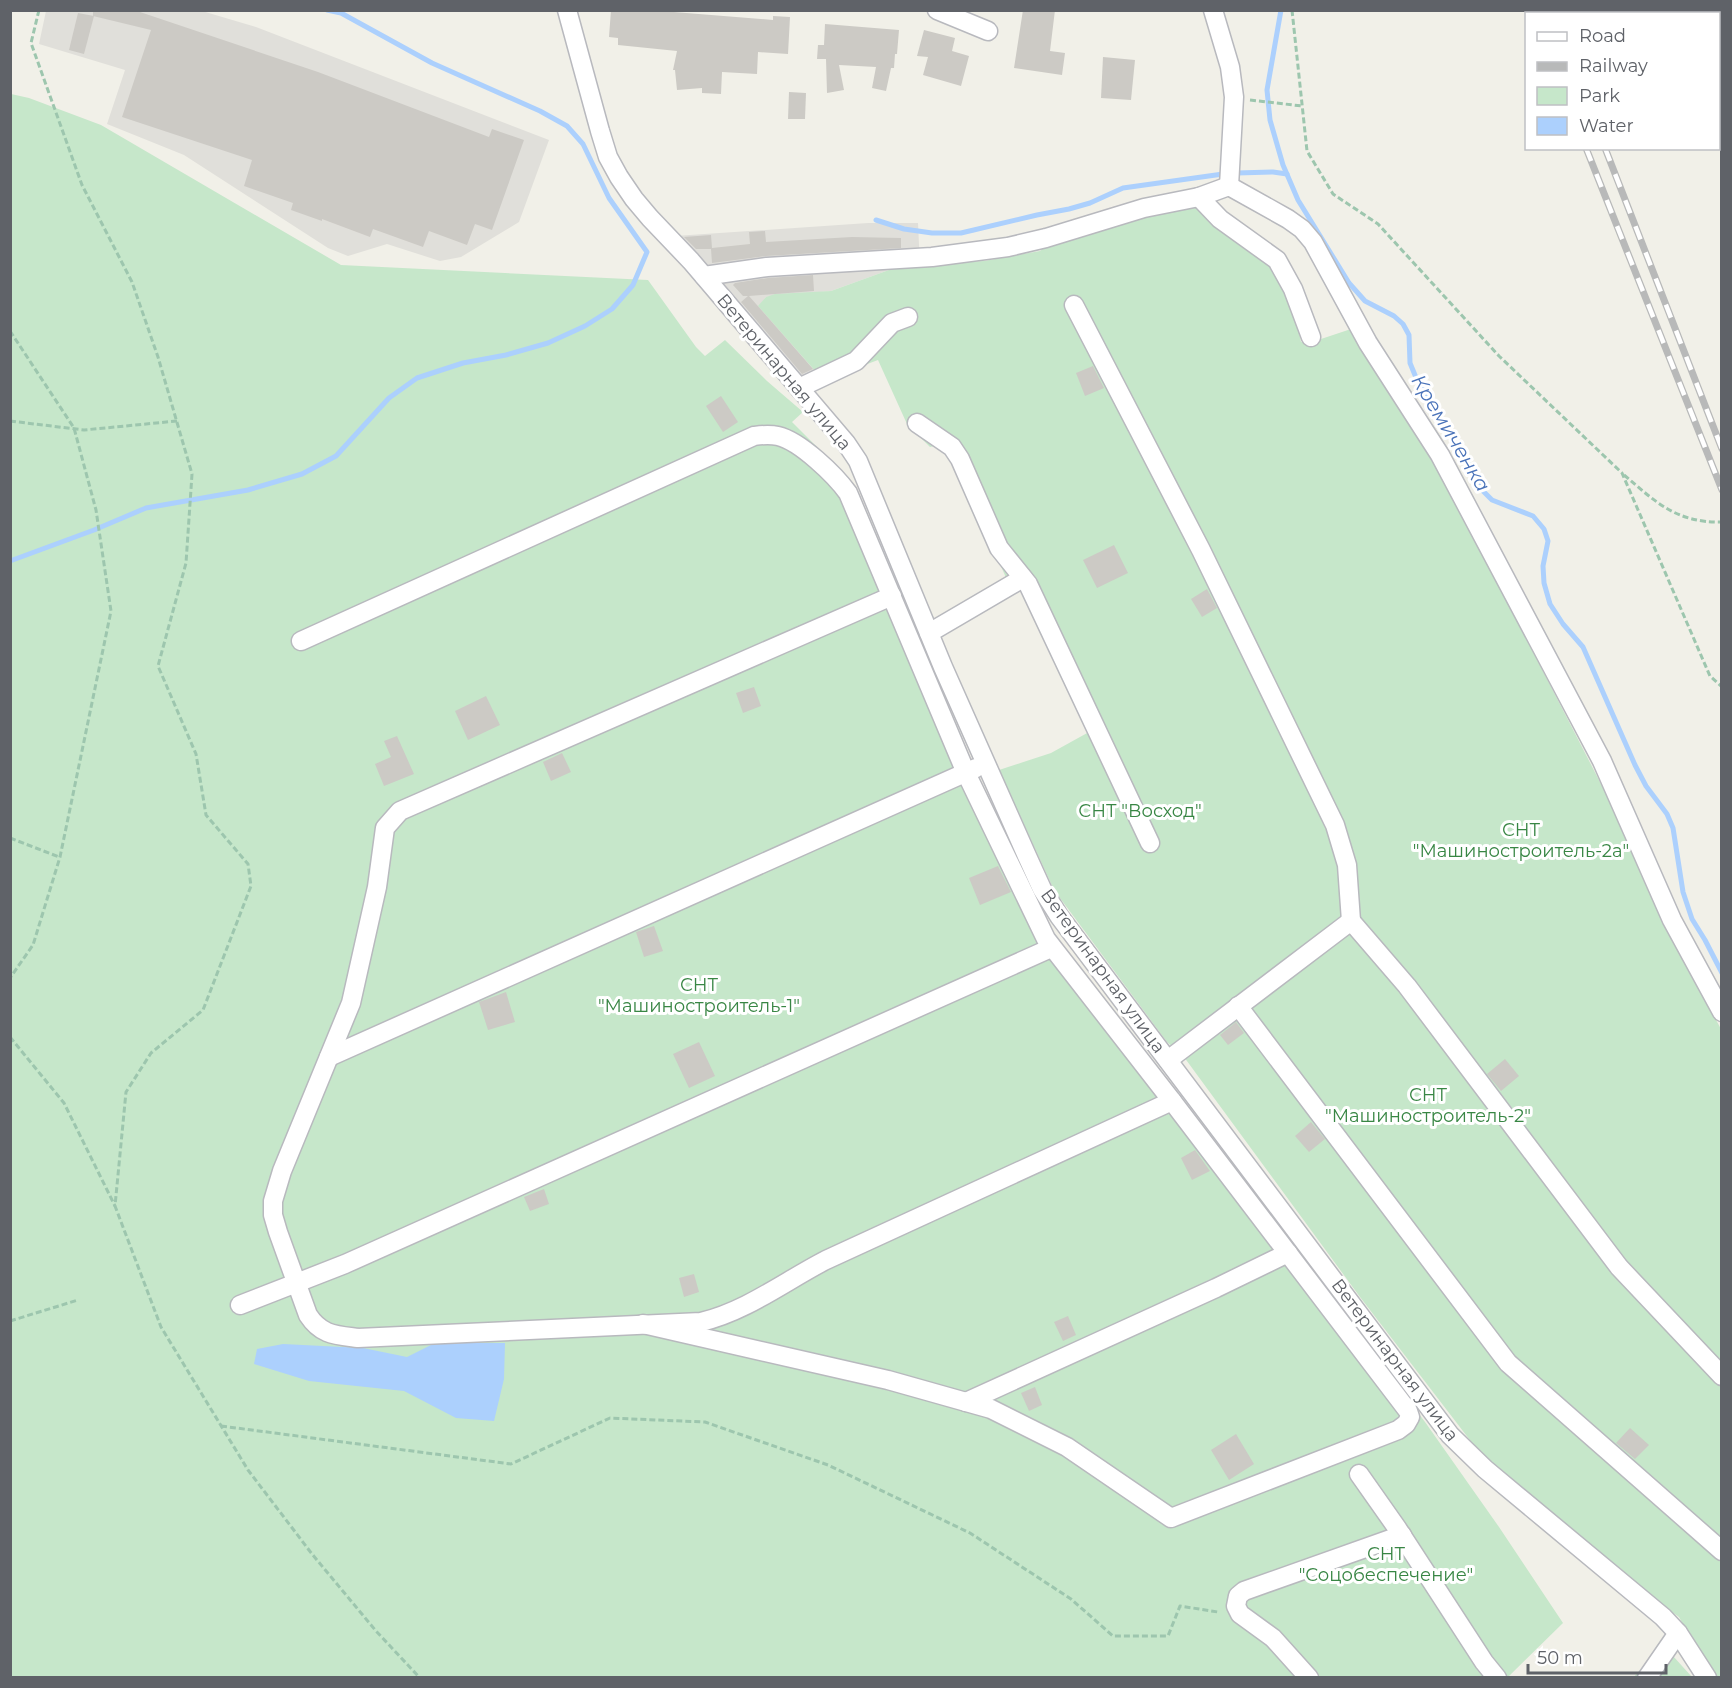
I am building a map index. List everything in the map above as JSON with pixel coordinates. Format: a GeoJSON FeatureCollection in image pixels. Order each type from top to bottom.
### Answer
{"type":"FeatureCollection","features":[{"type":"Feature","properties":{"kind":"street","name":"Ветеринарная улица"},"geometry":{"type":"LineString","coordinates":[[567,10],[608,157],[634,199],[704,276],[846,443],[858,461],[986,764],[1042,889],[1059,916],[1450,1435],[1485,1469],[1664,1617],[1678,1633],[1707,1677]]}},
{"type":"Feature","properties":{"kind":"street"},"geometry":{"type":"LineString","coordinates":[[936,10],[988,31]]}},
{"type":"Feature","properties":{"kind":"street"},"geometry":{"type":"LineString","coordinates":[[1214,10],[1230,67],[1234,97],[1229,186]]}},
{"type":"Feature","properties":{"kind":"street"},"geometry":{"type":"LineString","coordinates":[[704,276],[767,267],[932,257],[998,248],[1046,238],[1144,208],[1199,197],[1229,186],[1302,229],[1314,242],[1368,343],[1440,455],[1602,761],[1672,920],[1722,1012]]}},
{"type":"Feature","properties":{"kind":"street"},"geometry":{"type":"LineString","coordinates":[[1199,197],[1220,219],[1276,260],[1289,281],[1311,337]]}},
{"type":"Feature","properties":{"kind":"street"},"geometry":{"type":"LineString","coordinates":[[1074,304],[1201,550],[1335,825],[1347,865],[1351,921],[1407,986],[1612,1259],[1722,1376]]}},
{"type":"Feature","properties":{"kind":"street"},"geometry":{"type":"LineString","coordinates":[[799,388],[856,360],[892,323],[908,316]]}},
{"type":"Feature","properties":{"kind":"street"},"geometry":{"type":"LineString","coordinates":[[917,423],[952,447],[960,459],[999,548],[1028,584],[1150,843]]}},
{"type":"Feature","properties":{"kind":"street"},"geometry":{"type":"LineString","coordinates":[[301,641],[754,436],[766,434],[779,436],[796,445],[841,483],[854,507],[966,772],[1051,948],[1172,1101],[1408,1410],[1410,1417],[1406,1424],[1398,1430],[1171,1518],[1067,1447],[991,1409],[888,1380],[643,1324]]}},
{"type":"Feature","properties":{"kind":"street"},"geometry":{"type":"LineString","coordinates":[[929,633],[1023,578]]}},
{"type":"Feature","properties":{"kind":"street"},"geometry":{"type":"LineString","coordinates":[[892,596],[400,811],[385,828],[377,887],[351,1003],[282,1171],[273,1200],[273,1215],[278,1232],[308,1315],[315,1326],[326,1332],[358,1338],[701,1322],[737,1311],[826,1260],[1172,1101]]}},
{"type":"Feature","properties":{"kind":"street"},"geometry":{"type":"LineString","coordinates":[[329,1058],[986,764]]}},
{"type":"Feature","properties":{"kind":"street"},"geometry":{"type":"LineString","coordinates":[[1168,1060],[1351,921]]}},
{"type":"Feature","properties":{"kind":"street"},"geometry":{"type":"LineString","coordinates":[[240,1305],[345,1264],[1051,948]]}},
{"type":"Feature","properties":{"kind":"street"},"geometry":{"type":"LineString","coordinates":[[1238,1006],[1508,1363],[1722,1551]]}},
{"type":"Feature","properties":{"kind":"street"},"geometry":{"type":"LineString","coordinates":[[966,1402],[1234,1280],[1288,1253]]}},
{"type":"Feature","properties":{"kind":"street"},"geometry":{"type":"LineString","coordinates":[[1359,1474],[1402,1535],[1484,1662],[1497,1677]]}},
{"type":"Feature","properties":{"kind":"street"},"geometry":{"type":"LineString","coordinates":[[1308,1677],[1273,1638],[1240,1614],[1236,1606],[1238,1596],[1244,1591],[1402,1535]]}},
{"type":"Feature","properties":{"kind":"street"},"geometry":{"type":"LineString","coordinates":[[1647,1677],[1678,1633]]}},
{"type":"Feature","properties":{"kind":"path"},"geometry":{"type":"LineString","coordinates":[[39,10],[31,43],[82,185],[132,282],[158,357],[192,474],[186,562],[158,666],[196,754],[206,815],[248,864],[251,886],[203,1010],[151,1053],[126,1092],[115,1206]]}},
{"type":"Feature","properties":{"kind":"path"},"geometry":{"type":"LineString","coordinates":[[1292,10],[1306,151],[1333,195],[1378,224],[1499,357],[1657,504],[1686,519],[1722,522]]}},
{"type":"Feature","properties":{"kind":"path"},"geometry":{"type":"LineString","coordinates":[[1259,101],[1302,106]]}},
{"type":"Feature","properties":{"kind":"path"},"geometry":{"type":"LineString","coordinates":[[10,331],[74,428],[96,510],[111,611],[60,857],[33,945],[10,978]]}},
{"type":"Feature","properties":{"kind":"path"},"geometry":{"type":"LineString","coordinates":[[10,421],[84,430],[177,421]]}},
{"type":"Feature","properties":{"kind":"path"},"geometry":{"type":"LineString","coordinates":[[1622,473],[1710,676],[1722,687]]}},
{"type":"Feature","properties":{"kind":"path"},"geometry":{"type":"LineString","coordinates":[[10,838],[60,857]]}},
{"type":"Feature","properties":{"kind":"path"},"geometry":{"type":"LineString","coordinates":[[10,1037],[64,1103],[115,1206],[160,1327],[248,1470],[312,1554],[376,1631],[420,1677]]}},
{"type":"Feature","properties":{"kind":"path"},"geometry":{"type":"LineString","coordinates":[[10,1321],[78,1300]]}},
{"type":"Feature","properties":{"kind":"path"},"geometry":{"type":"LineString","coordinates":[[221,1426],[511,1464],[610,1418],[705,1422],[828,1465],[970,1533],[1071,1599],[1113,1636],[1168,1636],[1180,1606],[1218,1612]]}},
{"type":"Feature","properties":{"kind":"shaded area"},"geometry":{"type":"Polygon","coordinates":[[[46,11],[202,11],[256,27],[549,140],[519,222],[461,257],[440,261],[387,244],[348,256],[328,248],[184,155],[107,124],[125,70],[39,44],[46,11]]]}},
{"type":"Feature","properties":{"kind":"shaded area"},"geometry":{"type":"Polygon","coordinates":[[[868,223],[918,223],[920,266],[900,266],[831,291],[766,297],[759,306],[816,372],[799,384],[675,236],[868,223]]]}},
{"type":"Feature","properties":{"kind":"green space"},"geometry":{"type":"Polygon","coordinates":[[[11,94],[29,98],[101,125],[341,265],[648,280],[696,347],[705,356],[725,340],[803,412],[792,422],[852,482],[975,774],[1051,936],[1183,1102],[1425,1422],[1563,1623],[1507,1678],[11,1677],[11,94]]]}},
{"type":"Feature","properties":{"kind":"green space","name":"СНТ \"Машиностроитель-2\""},"geometry":{"type":"Polygon","coordinates":[[[1194,204],[1209,222],[1236,242],[1269,257],[1295,313],[1301,342],[1315,341],[1351,329],[1422,439],[1620,821],[1680,954],[1721,1029],[1721,1677],[1713,1677],[1679,1617],[1518,1488],[1476,1448],[1360,1297],[1184,1057],[1167,1042],[1054,890],[999,770],[1051,753],[1089,732],[1023,589],[1007,580],[958,468],[939,445],[930,447],[907,424],[878,360],[830,378],[816,372],[758,306],[766,297],[775,294],[831,291],[900,266],[984,261],[1040,251],[1048,244],[1194,204]]]}},
{"type":"Feature","properties":{"kind":"green space"},"geometry":{"type":"Polygon","coordinates":[[[1663,1645],[1692,1677],[1633,1678],[1663,1645]]]}},
{"type":"Feature","properties":{"kind":"water"},"geometry":{"type":"Polygon","coordinates":[[[435,1343],[505,1343],[504,1379],[494,1421],[456,1418],[404,1391],[309,1381],[254,1364],[257,1349],[283,1344],[363,1348],[407,1357],[435,1343]]]}},
{"type":"Feature","properties":{"kind":"building"},"geometry":{"type":"Polygon","coordinates":[[[93,10],[140,12],[318,72],[489,137],[492,129],[524,140],[492,230],[475,224],[467,245],[429,231],[423,247],[373,229],[370,237],[322,219],[322,221],[291,210],[293,203],[244,186],[252,160],[122,117],[151,30],[93,16],[93,10]]]}},
{"type":"Feature","properties":{"kind":"building"},"geometry":{"type":"Polygon","coordinates":[[[611,10],[649,10],[773,20],[773,16],[790,17],[788,54],[758,52],[757,74],[722,72],[721,94],[702,93],[702,88],[677,90],[675,70],[673,70],[677,51],[618,45],[618,38],[609,37],[611,10]]]}},
{"type":"Feature","properties":{"kind":"building"},"geometry":{"type":"Polygon","coordinates":[[[1023,10],[1055,10],[1050,51],[1065,53],[1062,75],[1014,68],[1023,10]]]}},
{"type":"Feature","properties":{"kind":"building"},"geometry":{"type":"Polygon","coordinates":[[[78,13],[94,16],[84,54],[69,50],[78,13]]]}},
{"type":"Feature","properties":{"kind":"building"},"geometry":{"type":"Polygon","coordinates":[[[825,24],[899,30],[897,54],[895,54],[894,68],[891,68],[886,91],[872,88],[876,67],[839,65],[844,90],[827,93],[826,59],[817,59],[818,45],[824,45],[825,24]]]}},
{"type":"Feature","properties":{"kind":"building"},"geometry":{"type":"Polygon","coordinates":[[[924,30],[955,38],[952,51],[969,56],[961,86],[923,75],[928,57],[917,56],[924,30]]]}},
{"type":"Feature","properties":{"kind":"building"},"geometry":{"type":"Polygon","coordinates":[[[1103,57],[1135,60],[1131,100],[1101,98],[1103,57]]]}},
{"type":"Feature","properties":{"kind":"building"},"geometry":{"type":"Polygon","coordinates":[[[789,92],[806,93],[805,119],[788,119],[789,92]]]}},
{"type":"Feature","properties":{"kind":"building"},"geometry":{"type":"Polygon","coordinates":[[[765,231],[766,242],[852,237],[901,238],[901,248],[766,256],[712,263],[711,249],[696,249],[684,237],[711,235],[712,248],[750,244],[749,232],[765,231]]]}},
{"type":"Feature","properties":{"kind":"building"},"geometry":{"type":"Polygon","coordinates":[[[813,275],[814,291],[749,296],[813,369],[802,374],[741,302],[748,296],[743,296],[733,285],[768,278],[813,275]]]}},
{"type":"Feature","properties":{"kind":"building"},"geometry":{"type":"Polygon","coordinates":[[[1093,366],[1104,388],[1085,396],[1076,373],[1093,366]]]}},
{"type":"Feature","properties":{"kind":"building"},"geometry":{"type":"Polygon","coordinates":[[[721,396],[738,422],[723,432],[706,406],[721,396]]]}},
{"type":"Feature","properties":{"kind":"building"},"geometry":{"type":"Polygon","coordinates":[[[1114,545],[1128,573],[1097,588],[1083,560],[1114,545]]]}},
{"type":"Feature","properties":{"kind":"building"},"geometry":{"type":"Polygon","coordinates":[[[1207,589],[1217,608],[1202,617],[1191,599],[1207,589]]]}},
{"type":"Feature","properties":{"kind":"building"},"geometry":{"type":"Polygon","coordinates":[[[754,687],[761,706],[743,713],[736,693],[754,687]]]}},
{"type":"Feature","properties":{"kind":"building"},"geometry":{"type":"Polygon","coordinates":[[[486,696],[500,725],[468,740],[455,711],[486,696]]]}},
{"type":"Feature","properties":{"kind":"building"},"geometry":{"type":"Polygon","coordinates":[[[397,736],[414,774],[384,786],[375,764],[391,757],[384,741],[397,736]]]}},
{"type":"Feature","properties":{"kind":"building"},"geometry":{"type":"Polygon","coordinates":[[[562,753],[571,772],[551,781],[543,762],[562,753]]]}},
{"type":"Feature","properties":{"kind":"building"},"geometry":{"type":"Polygon","coordinates":[[[998,866],[1011,892],[980,905],[969,878],[998,866]]]}},
{"type":"Feature","properties":{"kind":"building"},"geometry":{"type":"Polygon","coordinates":[[[654,926],[663,951],[644,957],[636,932],[654,926]]]}},
{"type":"Feature","properties":{"kind":"building"},"geometry":{"type":"Polygon","coordinates":[[[506,992],[515,1022],[488,1030],[479,1002],[506,992]]]}},
{"type":"Feature","properties":{"kind":"building"},"geometry":{"type":"Polygon","coordinates":[[[1236,1022],[1244,1033],[1228,1045],[1220,1035],[1236,1022]]]}},
{"type":"Feature","properties":{"kind":"building"},"geometry":{"type":"Polygon","coordinates":[[[699,1042],[715,1076],[689,1088],[673,1054],[699,1042]]]}},
{"type":"Feature","properties":{"kind":"building"},"geometry":{"type":"Polygon","coordinates":[[[1505,1059],[1519,1076],[1501,1091],[1487,1074],[1505,1059]]]}},
{"type":"Feature","properties":{"kind":"building"},"geometry":{"type":"Polygon","coordinates":[[[1311,1122],[1325,1139],[1309,1152],[1295,1136],[1311,1122]]]}},
{"type":"Feature","properties":{"kind":"building"},"geometry":{"type":"Polygon","coordinates":[[[1195,1150],[1210,1171],[1192,1180],[1181,1158],[1195,1150]]]}},
{"type":"Feature","properties":{"kind":"building"},"geometry":{"type":"Polygon","coordinates":[[[544,1189],[549,1204],[530,1211],[524,1197],[544,1189]]]}},
{"type":"Feature","properties":{"kind":"building"},"geometry":{"type":"Polygon","coordinates":[[[694,1274],[699,1292],[684,1297],[679,1278],[694,1274]]]}},
{"type":"Feature","properties":{"kind":"building"},"geometry":{"type":"Polygon","coordinates":[[[1068,1316],[1076,1335],[1063,1341],[1054,1322],[1068,1316]]]}},
{"type":"Feature","properties":{"kind":"building"},"geometry":{"type":"Polygon","coordinates":[[[1035,1387],[1042,1405],[1029,1411],[1021,1393],[1035,1387]]]}},
{"type":"Feature","properties":{"kind":"building"},"geometry":{"type":"Polygon","coordinates":[[[1630,1428],[1649,1445],[1635,1459],[1616,1443],[1630,1428]]]}},
{"type":"Feature","properties":{"kind":"building"},"geometry":{"type":"Polygon","coordinates":[[[1236,1434],[1254,1464],[1229,1480],[1211,1450],[1236,1434]]]}},
{"type":"Feature","properties":{"kind":"waterway"},"geometry":{"type":"LineString","coordinates":[[10,561],[146,508],[248,490],[302,474],[336,456],[389,398],[417,378],[463,363],[506,355],[548,343],[585,326],[612,309],[633,285],[647,252],[609,198],[583,144],[567,126],[540,111],[432,63],[341,13],[327,10]]}},
{"type":"Feature","properties":{"kind":"waterway","name":"Кремиченка"},"geometry":{"type":"LineString","coordinates":[[1281,10],[1267,90],[1270,120],[1283,165],[1298,200],[1349,283],[1365,301],[1394,316],[1403,324],[1409,335],[1410,363],[1417,380],[1483,491],[1492,500],[1533,516],[1544,529],[1548,541],[1543,566],[1544,583],[1550,604],[1563,624],[1583,647],[1635,765],[1646,786],[1667,814],[1673,828],[1683,892],[1692,919],[1722,973]]}},
{"type":"Feature","properties":{"kind":"waterway"},"geometry":{"type":"LineString","coordinates":[[1237,173],[1287,174]]}},
{"type":"Feature","properties":{"kind":"waterway"},"geometry":{"type":"LineString","coordinates":[[876,220],[904,229],[932,233],[961,233],[1069,209],[1090,203],[1123,188],[1223,174]]}},
{"type":"Feature","properties":{"kind":"railway"},"geometry":{"type":"LineString","coordinates":[[1587,150],[1722,490]]}},
{"type":"Feature","properties":{"kind":"railway"},"geometry":{"type":"LineString","coordinates":[[1606,150],[1722,449]]}},
{"type":"Feature","properties":{"kind":"park label","name":"СНТ \"Восход\""},"geometry":{"type":"Point","coordinates":[1140,811]}},
{"type":"Feature","properties":{"kind":"park label","name":"СНТ \"Машиностроитель-2а\""},"geometry":{"type":"Point","coordinates":[1521,840]}},
{"type":"Feature","properties":{"kind":"park label","name":"СНТ \"Машиностроитель-1\""},"geometry":{"type":"Point","coordinates":[699,995]}},
{"type":"Feature","properties":{"kind":"park label","name":"СНТ \"Соцобеспечение\""},"geometry":{"type":"Point","coordinates":[1386,1564]}}]}
